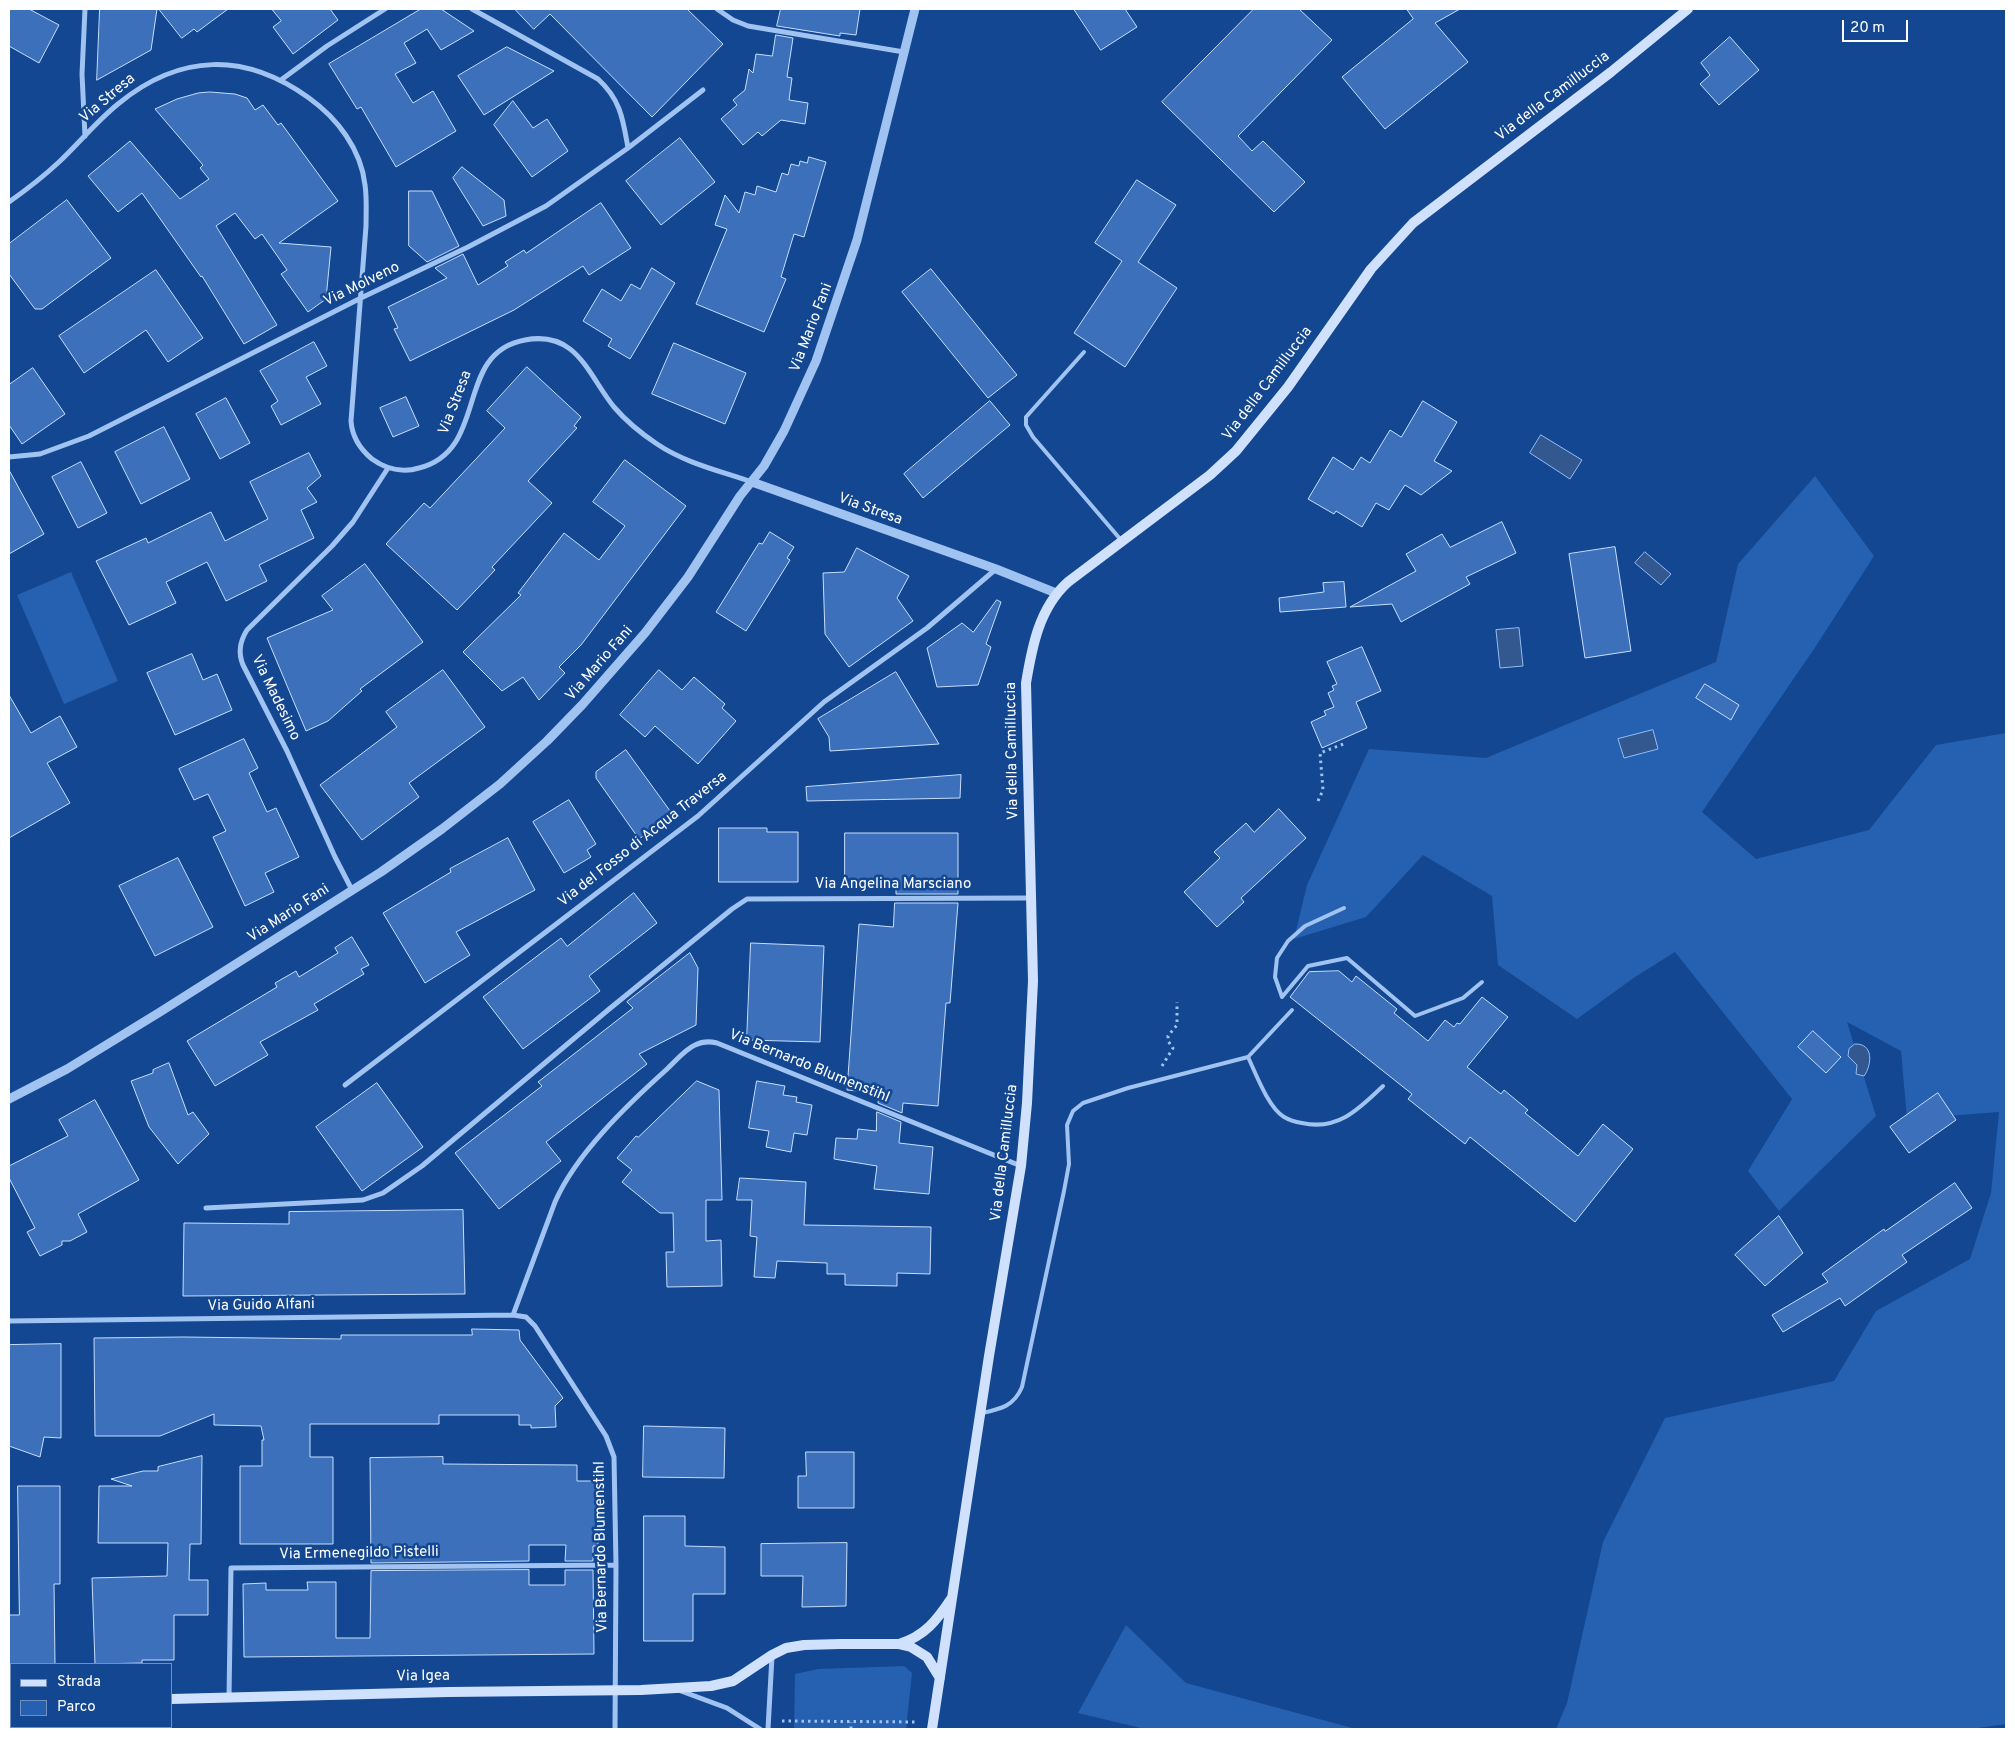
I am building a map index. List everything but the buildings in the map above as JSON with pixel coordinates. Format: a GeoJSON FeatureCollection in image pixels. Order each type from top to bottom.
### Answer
{"type":"FeatureCollection","features":[{"type":"Feature","properties":{"kind":"main road","name":"Via della Camilluccia"},"geometry":{"type":"LineString","coordinates":[[933,1726],[1021,1166],[1028,1103],[1033,982],[1026,684],[1031,655],[1049,604],[1056,593],[1121,540],[1210,475],[1236,451],[1288,387],[1370,269],[1413,223],[1612,72],[1688,9]]}},
{"type":"Feature","properties":{"kind":"main road","name":"Via della Camilluccia"},"geometry":{"type":"LineString","coordinates":[[898,1644],[924,1632],[938,1619],[953,1595]]}},
{"type":"Feature","properties":{"kind":"main road","name":"Via Igea"},"geometry":{"type":"LineString","coordinates":[[172,1699],[676,1689],[724,1684],[746,1674],[772,1655],[786,1648],[804,1645],[898,1644]]}},
{"type":"Feature","properties":{"kind":"main road"},"geometry":{"type":"LineString","coordinates":[[898,1644],[922,1653],[940,1678]]}},
{"type":"Feature","properties":{"kind":"street"},"geometry":{"type":"LineString","coordinates":[[85,9],[82,64],[85,136]]}},
{"type":"Feature","properties":{"kind":"street"},"geometry":{"type":"LineString","coordinates":[[281,80],[335,40],[385,9]]}},
{"type":"Feature","properties":{"kind":"street"},"geometry":{"type":"LineString","coordinates":[[472,9],[598,79],[610,91],[618,105],[628,148]]}},
{"type":"Feature","properties":{"kind":"street"},"geometry":{"type":"LineString","coordinates":[[716,9],[733,20],[748,26],[904,52]]}},
{"type":"Feature","properties":{"kind":"street","name":"Via Mario Fani"},"geometry":{"type":"LineString","coordinates":[[9,1100],[84,1059],[412,850],[484,797],[559,730],[623,659],[674,597],[784,431],[823,341],[857,240],[915,9]]}},
{"type":"Feature","properties":{"kind":"street","name":"Via Stresa"},"geometry":{"type":"LineString","coordinates":[[9,202],[36,183],[101,119],[140,88],[171,72],[198,65],[222,63],[255,70],[281,80],[328,114],[346,136],[364,175],[366,195],[352,428],[358,444],[372,458],[388,468],[410,471],[432,464],[449,453],[461,434],[481,376],[490,358],[513,343],[541,339],[563,345],[579,355],[615,408],[656,444],[691,461],[996,569],[1056,593]]}},
{"type":"Feature","properties":{"kind":"street","name":"Via Molveno"},"geometry":{"type":"LineString","coordinates":[[9,457],[40,454],[89,436],[361,298],[419,272],[546,206],[628,148],[704,90]]}},
{"type":"Feature","properties":{"kind":"street","name":"Via Madesimo"},"geometry":{"type":"LineString","coordinates":[[352,890],[287,751],[243,665],[240,647],[247,630],[318,562],[353,522],[388,468]]}},
{"type":"Feature","properties":{"kind":"street","name":"Via del Fosso di Acqua Traversa"},"geometry":{"type":"LineString","coordinates":[[345,1085],[698,816],[824,702],[927,628],[996,569]]}},
{"type":"Feature","properties":{"kind":"street","name":"Via Angelina Marsciano"},"geometry":{"type":"LineString","coordinates":[[206,1208],[363,1200],[383,1193],[422,1166],[737,905],[754,897],[1032,898]]}},
{"type":"Feature","properties":{"kind":"street","name":"Via Bernardo Blumenstihl"},"geometry":{"type":"LineString","coordinates":[[615,1729],[616,1565],[614,1457],[609,1442],[535,1326],[526,1317],[512,1315],[555,1202],[570,1174],[638,1097],[687,1050],[708,1041],[718,1043],[1021,1166]]}},
{"type":"Feature","properties":{"kind":"street","name":"Via Guido Alfani"},"geometry":{"type":"LineString","coordinates":[[9,1321],[512,1315]]}},
{"type":"Feature","properties":{"kind":"street","name":"Via Ermenegildo Pistelli"},"geometry":{"type":"LineString","coordinates":[[229,1697],[231,1568],[616,1565]]}},
{"type":"Feature","properties":{"kind":"street"},"geometry":{"type":"LineString","coordinates":[[768,1729],[772,1655]]}},
{"type":"Feature","properties":{"kind":"street","name":"Via Igea"},"geometry":{"type":"LineString","coordinates":[[676,1689],[716,1703],[740,1715],[760,1729]]}},
{"type":"Feature","properties":{"kind":"lane"},"geometry":{"type":"LineString","coordinates":[[1084,352],[1026,417],[1025,422],[1033,437],[1121,540]]}},
{"type":"Feature","properties":{"kind":"lane"},"geometry":{"type":"LineString","coordinates":[[1344,908],[1305,926],[1288,940],[1278,958],[1275,977],[1282,997],[1308,966],[1347,958],[1415,1016],[1463,998],[1482,982]]}},
{"type":"Feature","properties":{"kind":"lane"},"geometry":{"type":"LineString","coordinates":[[981,1413],[1001,1409],[1018,1398],[1022,1387],[1064,1191],[1068,1164],[1067,1125],[1073,1111],[1084,1103],[1159,1080],[1248,1057],[1292,1010]]}},
{"type":"Feature","properties":{"kind":"lane"},"geometry":{"type":"LineString","coordinates":[[1248,1057],[1266,1093],[1283,1117],[1310,1125],[1334,1122],[1354,1114],[1383,1086]]}},
{"type":"Feature","properties":{"kind":"path"},"geometry":{"type":"LineString","coordinates":[[1318,801],[1323,790],[1320,753],[1346,743]]}},
{"type":"Feature","properties":{"kind":"path"},"geometry":{"type":"LineString","coordinates":[[1159,1080],[1162,1066],[1173,1048],[1168,1041],[1168,1036],[1177,1025],[1177,1002]]}},
{"type":"Feature","properties":{"kind":"path"},"geometry":{"type":"LineString","coordinates":[[768,1722],[851,1722],[933,1726]]}},
{"type":"Feature","properties":{"kind":"path"},"geometry":{"type":"LineString","coordinates":[[850,1729],[851,1722]]}},
{"type":"Feature","properties":{"kind":"green space"},"geometry":{"type":"Polygon","coordinates":[[[1815,476],[1874,556],[1814,649],[1702,812],[1756,859],[1869,830],[1936,745],[2006,733],[2006,1724],[1971,1729],[1556,1729],[1567,1703],[1603,1542],[1665,1418],[1834,1381],[1876,1311],[1970,1259],[1991,1193],[1999,1112],[1907,1119],[1901,1051],[1847,1022],[1876,1116],[1779,1211],[1748,1171],[1792,1099],[1675,952],[1635,977],[1577,1019],[1498,965],[1492,896],[1423,855],[1366,917],[1294,939],[1307,885],[1369,749],[1486,758],[1716,662],[1738,564],[1815,476]]]}},
{"type":"Feature","properties":{"kind":"green space"},"geometry":{"type":"Polygon","coordinates":[[[71,572],[118,681],[64,704],[17,595],[71,572]]]}},
{"type":"Feature","properties":{"kind":"green space"},"geometry":{"type":"Polygon","coordinates":[[[1126,1625],[1186,1683],[1356,1729],[1145,1729],[1078,1713],[1126,1625]]]}},
{"type":"Feature","properties":{"kind":"green space"},"geometry":{"type":"Polygon","coordinates":[[[904,1666],[912,1673],[906,1729],[794,1729],[795,1674],[818,1669],[904,1666]]]}},
{"type":"Feature","properties":{"kind":"shaded area"},"geometry":{"type":"Polygon","coordinates":[[[1541,435],[1582,460],[1570,479],[1530,453],[1541,435]]]}},
{"type":"Feature","properties":{"kind":"shaded area"},"geometry":{"type":"Polygon","coordinates":[[[1645,552],[1671,574],[1661,585],[1635,563],[1645,552]]]}},
{"type":"Feature","properties":{"kind":"shaded area"},"geometry":{"type":"Polygon","coordinates":[[[1519,628],[1523,666],[1500,668],[1496,630],[1519,628]]]}},
{"type":"Feature","properties":{"kind":"shaded area"},"geometry":{"type":"Polygon","coordinates":[[[1653,730],[1658,749],[1624,758],[1618,739],[1653,730]]]}},
{"type":"Feature","properties":{"kind":"shaded area"},"geometry":{"type":"Polygon","coordinates":[[[1855,1044],[1866,1047],[1870,1056],[1869,1066],[1864,1076],[1856,1074],[1857,1065],[1848,1056],[1849,1049],[1855,1044]]]}}]}
